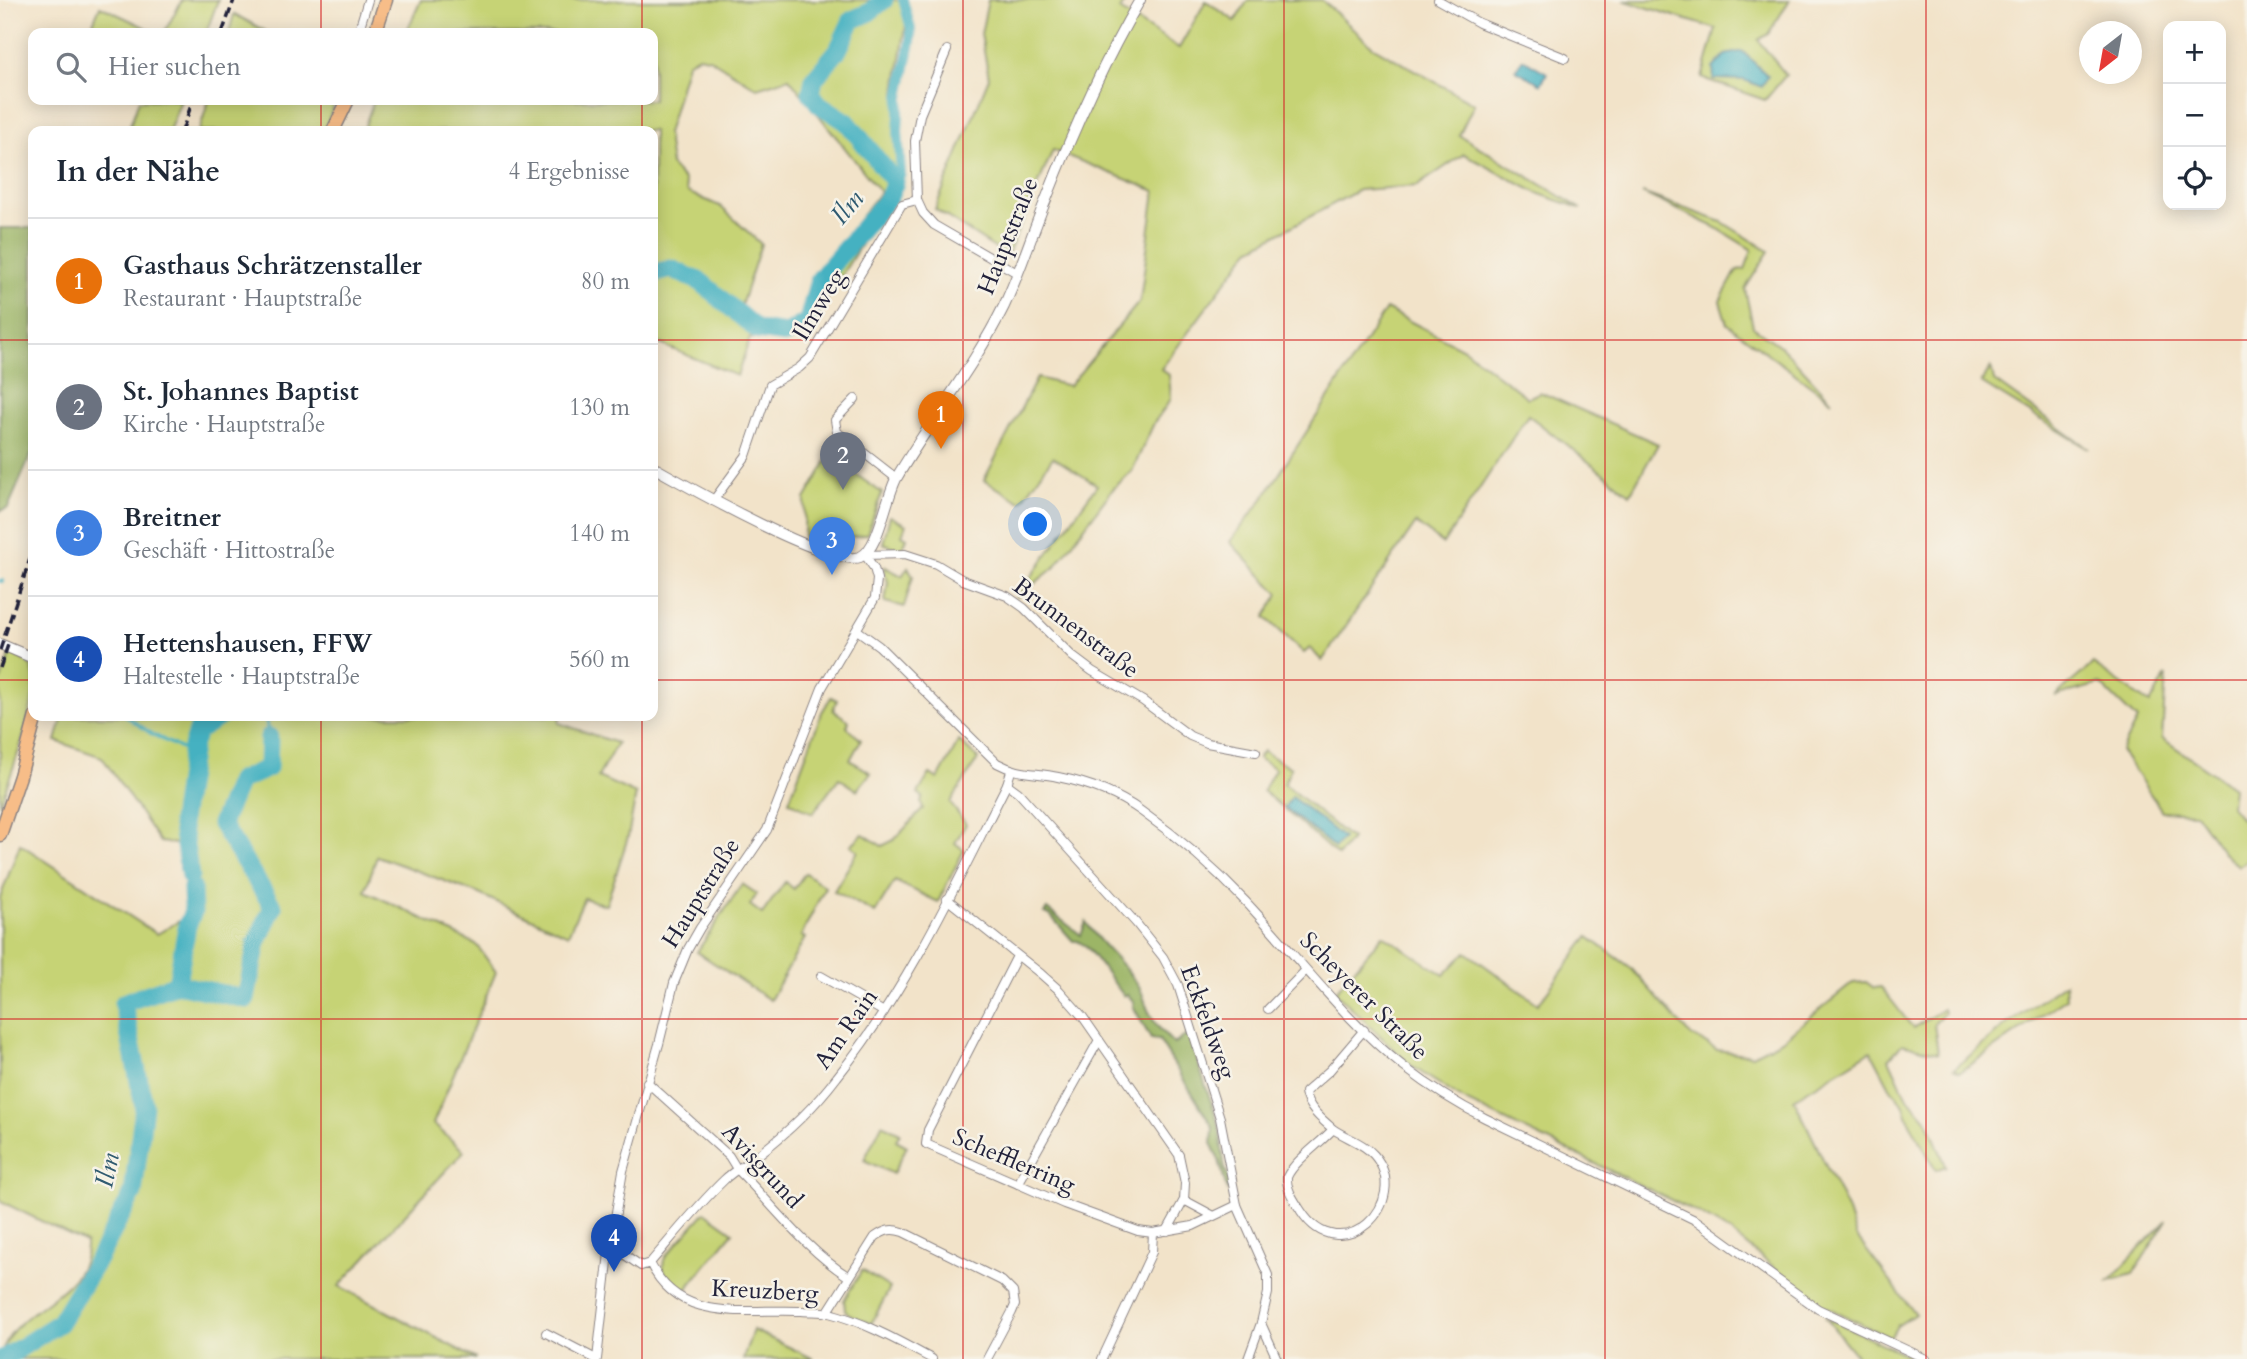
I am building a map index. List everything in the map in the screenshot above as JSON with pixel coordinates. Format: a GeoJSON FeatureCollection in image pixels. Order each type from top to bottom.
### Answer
{"type":"FeatureCollection","features":[{"type":"Feature","properties":{"kind":"main road"},"geometry":{"type":"LineString","coordinates":[[377,28],[386,0]]}},
{"type":"Feature","properties":{"kind":"main road"},"geometry":{"type":"LineString","coordinates":[[335,126],[346,105]]}},
{"type":"Feature","properties":{"kind":"main road"},"geometry":{"type":"LineString","coordinates":[[0,835],[35,721]]}},
{"type":"Feature","properties":{"kind":"street"},"geometry":{"type":"LineString","coordinates":[[360,28],[368,0]]}},
{"type":"Feature","properties":{"kind":"street","name":"Hauptstraße"},"geometry":{"type":"LineString","coordinates":[[596,1359],[609,1253],[623,1171],[659,1044],[668,1002],[688,949],[766,830],[822,688],[870,608],[877,590],[874,568],[865,555],[873,544],[896,478],[962,380],[1003,306],[1070,140],[1115,42],[1140,0]]}},
{"type":"Feature","properties":{"kind":"street"},"geometry":{"type":"LineString","coordinates":[[1437,0],[1479,23],[1565,58]]}},
{"type":"Feature","properties":{"kind":"street"},"geometry":{"type":"LineString","coordinates":[[947,50],[918,123],[915,152],[917,200],[923,213],[934,225],[1017,273]]}},
{"type":"Feature","properties":{"kind":"street","name":"Ilmweg"},"geometry":{"type":"LineString","coordinates":[[713,501],[746,456],[770,385],[799,368],[810,358],[900,206],[903,202],[917,200]]}},
{"type":"Feature","properties":{"kind":"street"},"geometry":{"type":"LineString","coordinates":[[855,399],[835,420],[837,432],[896,478]]}},
{"type":"Feature","properties":{"kind":"street"},"geometry":{"type":"LineString","coordinates":[[658,470],[713,501],[836,556],[848,558],[865,555]]}},
{"type":"Feature","properties":{"kind":"street","name":"Brunnenstraße"},"geometry":{"type":"LineString","coordinates":[[865,555],[905,554],[936,564],[962,580],[1007,596],[1024,608],[1072,656],[1143,701],[1189,736],[1207,743],[1256,752]]}},
{"type":"Feature","properties":{"kind":"street"},"geometry":{"type":"LineString","coordinates":[[856,630],[879,646],[985,752],[1011,771]]}},
{"type":"Feature","properties":{"kind":"street"},"geometry":{"type":"LineString","coordinates":[[0,644],[28,656]]}},
{"type":"Feature","properties":{"kind":"street","name":"Am Rain"},"geometry":{"type":"LineString","coordinates":[[650,1263],[724,1180],[769,1146],[837,1077],[884,1012],[947,899],[1007,784],[1011,771]]}},
{"type":"Feature","properties":{"kind":"street","name":"Scheyerer Straße"},"geometry":{"type":"LineString","coordinates":[[1011,771],[1055,776],[1090,784],[1141,811],[1221,877],[1364,1030],[1403,1066],[1457,1104],[1697,1221],[1818,1309],[1926,1359]]}},
{"type":"Feature","properties":{"kind":"street","name":"Eckfeldweg"},"geometry":{"type":"LineString","coordinates":[[1007,784],[1018,792],[1126,912],[1170,968],[1178,985],[1220,1118],[1237,1205],[1268,1275],[1268,1293],[1262,1323],[1248,1359]]}},
{"type":"Feature","properties":{"kind":"street"},"geometry":{"type":"LineString","coordinates":[[947,899],[1059,990],[1099,1040],[1179,1155],[1185,1183],[1184,1200],[1167,1231]]}},
{"type":"Feature","properties":{"kind":"street","name":"Schefflerring"},"geometry":{"type":"LineString","coordinates":[[1017,956],[928,1130],[926,1144],[1099,1218],[1123,1227],[1153,1233],[1205,1222],[1212,1215],[1237,1205]]}},
{"type":"Feature","properties":{"kind":"street"},"geometry":{"type":"LineString","coordinates":[[1268,1009],[1306,970]]}},
{"type":"Feature","properties":{"kind":"street"},"geometry":{"type":"LineString","coordinates":[[821,976],[884,1012]]}},
{"type":"Feature","properties":{"kind":"street"},"geometry":{"type":"LineString","coordinates":[[1333,1129],[1294,1165],[1287,1177],[1287,1183],[1296,1203],[1312,1226],[1322,1232],[1342,1235],[1358,1230],[1378,1213],[1384,1197],[1385,1179],[1373,1153],[1333,1129],[1315,1111],[1305,1093],[1337,1063],[1364,1030]]}},
{"type":"Feature","properties":{"kind":"street"},"geometry":{"type":"LineString","coordinates":[[1018,1184],[1099,1040]]}},
{"type":"Feature","properties":{"kind":"street","name":"Avisgrund"},"geometry":{"type":"LineString","coordinates":[[647,1082],[729,1157],[737,1169],[826,1261],[849,1277]]}},
{"type":"Feature","properties":{"kind":"street"},"geometry":{"type":"LineString","coordinates":[[1184,1200],[1212,1215]]}},
{"type":"Feature","properties":{"kind":"street"},"geometry":{"type":"LineString","coordinates":[[827,1313],[875,1237],[892,1229],[903,1232],[1009,1285],[1015,1306],[987,1359]]}},
{"type":"Feature","properties":{"kind":"street"},"geometry":{"type":"LineString","coordinates":[[1102,1359],[1152,1252],[1153,1233]]}},
{"type":"Feature","properties":{"kind":"street"},"geometry":{"type":"LineString","coordinates":[[609,1253],[622,1254],[641,1266],[650,1263]]}},
{"type":"Feature","properties":{"kind":"street","name":"Kreuzberg"},"geometry":{"type":"LineString","coordinates":[[650,1263],[662,1283],[689,1303],[700,1307],[722,1311],[827,1313],[868,1328],[932,1359]]}},
{"type":"Feature","properties":{"kind":"street"},"geometry":{"type":"LineString","coordinates":[[1262,1323],[1278,1359]]}},
{"type":"Feature","properties":{"kind":"street"},"geometry":{"type":"LineString","coordinates":[[546,1332],[596,1359]]}},
{"type":"Feature","properties":{"kind":"green space"},"geometry":{"type":"Polygon","coordinates":[[[182,0],[218,0],[208,28],[167,28],[182,0]]]}},
{"type":"Feature","properties":{"kind":"green space"},"geometry":{"type":"Polygon","coordinates":[[[421,0],[903,0],[907,18],[896,90],[899,183],[802,339],[750,338],[737,376],[658,343],[658,126],[365,126],[372,105],[658,105],[658,28],[408,28],[421,0]],[[698,56],[687,63],[667,134],[671,166],[684,180],[687,192],[720,206],[761,244],[740,309],[754,323],[790,328],[804,318],[812,281],[880,192],[789,78],[757,88],[709,58],[698,56]]]}},
{"type":"Feature","properties":{"kind":"green space"},"geometry":{"type":"Polygon","coordinates":[[[988,0],[1126,0],[1120,10],[1179,48],[1206,1],[1235,21],[1248,0],[1322,0],[1372,46],[1474,104],[1459,135],[1582,209],[1537,193],[1464,154],[1417,186],[1359,190],[1250,249],[1161,369],[1169,375],[1171,399],[1154,423],[1132,471],[1112,490],[1055,567],[1016,598],[1097,485],[1053,457],[1021,502],[984,480],[1037,378],[1069,386],[1140,301],[1155,191],[1053,150],[1007,256],[935,209],[989,78],[981,34],[988,0]]]}},
{"type":"Feature","properties":{"kind":"green space"},"geometry":{"type":"Polygon","coordinates":[[[1623,0],[1790,0],[1768,34],[1758,40],[1786,75],[1765,100],[1702,78],[1716,29],[1623,0]]]}},
{"type":"Feature","properties":{"kind":"green space"},"geometry":{"type":"Polygon","coordinates":[[[100,6],[146,28],[91,28],[100,6]]]}},
{"type":"Feature","properties":{"kind":"green space"},"geometry":{"type":"Polygon","coordinates":[[[234,14],[260,28],[230,28],[234,14]]]}},
{"type":"Feature","properties":{"kind":"green space"},"geometry":{"type":"Polygon","coordinates":[[[137,105],[179,105],[171,126],[130,126],[137,105]]]}},
{"type":"Feature","properties":{"kind":"green space"},"geometry":{"type":"Polygon","coordinates":[[[207,105],[334,105],[326,126],[201,126],[207,105]]]}},
{"type":"Feature","properties":{"kind":"green space"},"geometry":{"type":"Polygon","coordinates":[[[1642,193],[1722,222],[1769,251],[1745,289],[1753,327],[1783,348],[1832,401],[1727,324],[1720,301],[1737,270],[1745,269],[1752,250],[1715,227],[1642,193]]]}},
{"type":"Feature","properties":{"kind":"green space"},"geometry":{"type":"Polygon","coordinates":[[[0,228],[28,228],[28,462],[8,508],[0,511],[0,228]]]}},
{"type":"Feature","properties":{"kind":"green space"},"geometry":{"type":"Polygon","coordinates":[[[1386,309],[1464,349],[1528,398],[1540,392],[1658,444],[1630,494],[1528,415],[1443,544],[1416,523],[1322,661],[1310,648],[1304,653],[1265,617],[1279,594],[1230,542],[1265,496],[1386,309]]]}},
{"type":"Feature","properties":{"kind":"green space"},"geometry":{"type":"Polygon","coordinates":[[[1991,367],[1994,381],[2089,449],[1981,383],[1991,367]]]}},
{"type":"Feature","properties":{"kind":"green space"},"geometry":{"type":"Polygon","coordinates":[[[830,456],[882,493],[867,534],[836,539],[804,538],[805,499],[830,456]]]}},
{"type":"Feature","properties":{"kind":"green space"},"geometry":{"type":"Polygon","coordinates":[[[890,516],[906,525],[902,535],[907,538],[902,550],[883,543],[890,516]]]}},
{"type":"Feature","properties":{"kind":"green space"},"geometry":{"type":"Polygon","coordinates":[[[885,567],[902,576],[908,567],[913,576],[904,607],[885,602],[888,582],[885,567]]]}},
{"type":"Feature","properties":{"kind":"green space"},"geometry":{"type":"Polygon","coordinates":[[[11,653],[28,664],[28,719],[0,805],[0,683],[11,653]]]}},
{"type":"Feature","properties":{"kind":"green space"},"geometry":{"type":"Polygon","coordinates":[[[2093,664],[2150,704],[2166,675],[2162,738],[2233,788],[2231,806],[2247,826],[2247,861],[2239,866],[2225,855],[2195,813],[2162,811],[2121,751],[2137,720],[2100,684],[2055,696],[2093,664]]]}},
{"type":"Feature","properties":{"kind":"green space"},"geometry":{"type":"Polygon","coordinates":[[[831,697],[837,700],[833,710],[849,721],[847,727],[861,740],[850,760],[871,773],[857,790],[839,778],[813,813],[789,801],[822,712],[831,697]]]}},
{"type":"Feature","properties":{"kind":"green space"},"geometry":{"type":"Polygon","coordinates":[[[62,721],[559,721],[617,743],[598,777],[636,794],[628,837],[606,905],[584,898],[568,935],[477,893],[377,856],[365,891],[476,944],[496,972],[433,1124],[464,1151],[339,1286],[476,1359],[0,1359],[0,1354],[14,1330],[59,1292],[79,1271],[86,1243],[0,1201],[0,898],[20,844],[157,934],[191,914],[183,845],[160,842],[102,757],[56,741],[62,721]]]}},
{"type":"Feature","properties":{"kind":"green space"},"geometry":{"type":"Polygon","coordinates":[[[959,741],[978,759],[950,803],[966,824],[955,843],[964,850],[938,902],[895,881],[875,913],[834,891],[858,851],[851,845],[863,834],[882,846],[894,840],[923,809],[923,797],[918,793],[930,774],[938,779],[959,741]]]}},
{"type":"Feature","properties":{"kind":"green space"},"geometry":{"type":"Polygon","coordinates":[[[1263,751],[1291,768],[1284,784],[1351,839],[1338,856],[1263,791],[1275,769],[1258,758],[1263,751]]]}},
{"type":"Feature","properties":{"kind":"green space"},"geometry":{"type":"Polygon","coordinates":[[[805,873],[825,887],[801,936],[805,938],[770,1000],[697,952],[742,884],[757,894],[750,905],[762,914],[785,882],[794,889],[805,873]]]}},
{"type":"Feature","properties":{"kind":"green space"},"geometry":{"type":"Polygon","coordinates":[[[1047,909],[1081,935],[1086,922],[1134,980],[1153,1020],[1174,1044],[1188,1034],[1219,1125],[1225,1170],[1231,1181],[1227,1190],[1212,1145],[1213,1127],[1159,1040],[1151,1039],[1133,1006],[1134,1002],[1127,994],[1124,996],[1086,946],[1073,941],[1050,915],[1044,913],[1047,909]]]}},
{"type":"Feature","properties":{"kind":"green space"},"geometry":{"type":"Polygon","coordinates":[[[1383,935],[1444,975],[1466,952],[1538,1004],[1588,937],[1630,967],[1688,1033],[1717,1050],[1752,1055],[1782,1040],[1853,983],[1866,982],[1874,988],[1881,987],[1913,1028],[1943,1009],[1944,1013],[1934,1024],[1938,1053],[1902,1044],[1889,1059],[1906,1096],[1927,1120],[1946,1166],[1936,1170],[1910,1123],[1904,1106],[1890,1087],[1871,1051],[1794,1099],[1847,1209],[1856,1236],[1915,1314],[1897,1326],[1890,1338],[1820,1304],[1730,1232],[1698,1213],[1465,1101],[1410,1065],[1335,992],[1383,935]]]}},
{"type":"Feature","properties":{"kind":"green space"},"geometry":{"type":"Polygon","coordinates":[[[2065,983],[2066,998],[1960,1072],[1954,1069],[2007,1024],[2065,983]]]}},
{"type":"Feature","properties":{"kind":"green space"},"geometry":{"type":"Polygon","coordinates":[[[882,1124],[900,1133],[896,1140],[907,1146],[893,1174],[864,1160],[882,1124]]]}},
{"type":"Feature","properties":{"kind":"green space"},"geometry":{"type":"Polygon","coordinates":[[[705,1212],[733,1232],[685,1291],[668,1277],[663,1263],[665,1257],[705,1212]]]}},
{"type":"Feature","properties":{"kind":"green space"},"geometry":{"type":"Polygon","coordinates":[[[2167,1220],[2133,1274],[2109,1281],[2167,1220]]]}},
{"type":"Feature","properties":{"kind":"green space"},"geometry":{"type":"Polygon","coordinates":[[[862,1270],[890,1288],[871,1324],[845,1310],[844,1300],[862,1270]]]}},
{"type":"Feature","properties":{"kind":"green space"},"geometry":{"type":"Polygon","coordinates":[[[1825,1317],[1915,1359],[1859,1359],[1825,1317]]]}},
{"type":"Feature","properties":{"kind":"green space"},"geometry":{"type":"Polygon","coordinates":[[[753,1330],[814,1359],[743,1359],[753,1330]]]}},
{"type":"Feature","properties":{"kind":"water"},"geometry":{"type":"Polygon","coordinates":[[[1742,51],[1768,76],[1762,87],[1744,80],[1714,79],[1713,68],[1725,55],[1742,51]]]}},
{"type":"Feature","properties":{"kind":"water"},"geometry":{"type":"Polygon","coordinates":[[[1523,59],[1547,73],[1541,84],[1516,70],[1523,59]]]}},
{"type":"Feature","properties":{"kind":"water"},"geometry":{"type":"Polygon","coordinates":[[[1292,797],[1343,838],[1335,848],[1284,807],[1292,797]]]}},
{"type":"Feature","properties":{"kind":"waterway","name":"Ilm"},"geometry":{"type":"LineString","coordinates":[[658,273],[671,269],[701,282],[757,330],[787,334],[808,321],[819,280],[889,197],[895,182],[847,122],[819,104],[811,93],[814,79],[838,50],[852,20],[868,13],[884,0]]}},
{"type":"Feature","properties":{"kind":"waterway"},"geometry":{"type":"LineString","coordinates":[[895,182],[901,174],[898,131],[900,97],[911,42],[911,29],[903,0]]}},
{"type":"Feature","properties":{"kind":"waterway"},"geometry":{"type":"LineString","coordinates":[[133,721],[191,754]]}},
{"type":"Feature","properties":{"kind":"waterway","name":"Ilm"},"geometry":{"type":"LineString","coordinates":[[190,876],[181,821],[192,747],[197,731],[213,721]]}},
{"type":"Feature","properties":{"kind":"waterway","name":"Ilm"},"geometry":{"type":"LineString","coordinates":[[266,721],[269,737]]}},
{"type":"Feature","properties":{"kind":"waterway","name":"Ilm"},"geometry":{"type":"LineString","coordinates":[[3,1359],[59,1323],[98,1259],[133,1193],[144,1106],[123,1003],[177,984],[246,999],[257,942],[273,907],[221,824],[239,781],[268,768],[269,737]]}},
{"type":"Feature","properties":{"kind":"waterway","name":"Ilm"},"geometry":{"type":"LineString","coordinates":[[177,984],[187,926],[193,912],[192,888]]}},
{"type":"Feature","properties":{"kind":"railway"},"geometry":{"type":"LineString","coordinates":[[224,28],[234,0]]}},
{"type":"Feature","properties":{"kind":"railway"},"geometry":{"type":"LineString","coordinates":[[184,126],[191,105]]}},
{"type":"Feature","properties":{"kind":"railway"},"geometry":{"type":"LineString","coordinates":[[0,650],[28,565]]}},
{"type":"Feature","properties":{"kind":"railway"},"geometry":{"type":"LineString","coordinates":[[0,668],[9,642]]}},
{"type":"Feature","properties":{"kind":"place","name":"Gasthaus Schrätzenstaller"},"geometry":{"type":"Point","coordinates":[941,449]}},
{"type":"Feature","properties":{"kind":"place","name":"St. Johannes Baptist"},"geometry":{"type":"Point","coordinates":[843,490]}},
{"type":"Feature","properties":{"kind":"place","name":"Breitner"},"geometry":{"type":"Point","coordinates":[832,575]}},
{"type":"Feature","properties":{"kind":"place","name":"Hettenshausen, FFW"},"geometry":{"type":"Point","coordinates":[614,1272]}}]}
